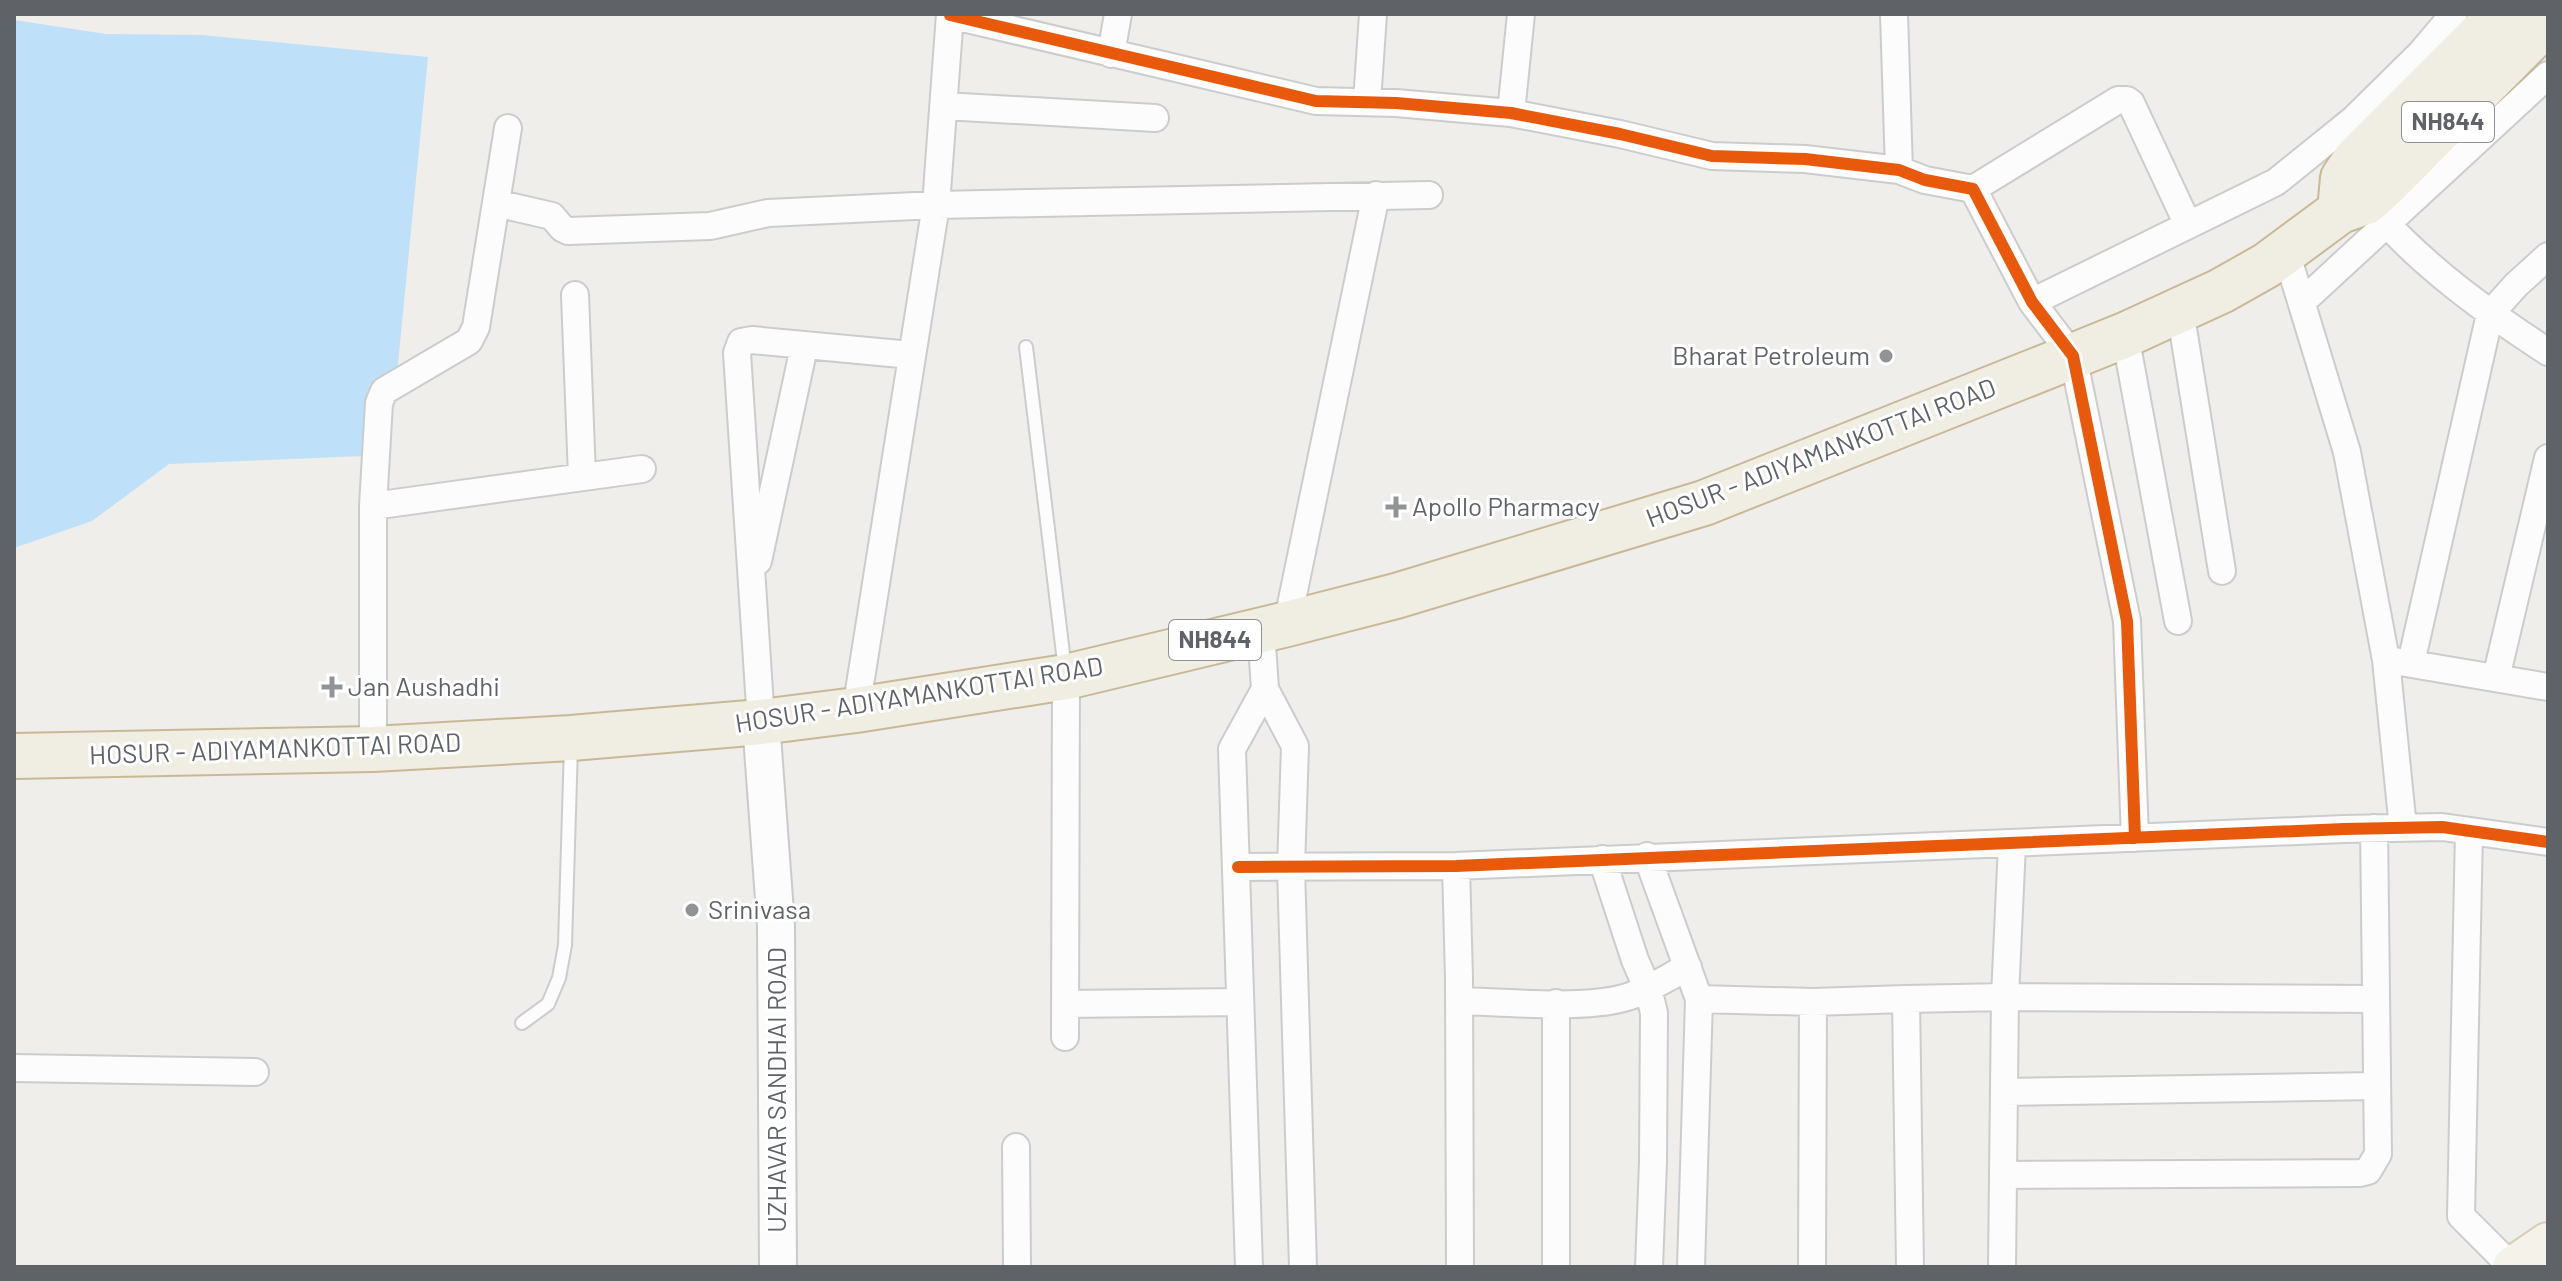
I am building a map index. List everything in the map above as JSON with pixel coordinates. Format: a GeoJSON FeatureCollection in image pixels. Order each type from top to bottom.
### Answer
{"type":"FeatureCollection","features":[{"type":"Feature","properties":{"kind":"highway","name":"NH844"},"geometry":{"type":"LineString","coordinates":[[2501,14],[2363,130],[2356,159],[2343,178],[2364,213],[2548,21]]}},
{"type":"Feature","properties":{"kind":"highway","name":"HOSUR - ADIYAMANKOTTAI ROAD"},"geometry":{"type":"LineString","coordinates":[[14,756],[373,749],[571,738],[761,722],[1066,677],[1396,596],[1704,503],[2125,335],[2221,291],[2286,252],[2364,213]]}},
{"type":"Feature","properties":{"kind":"main road","name":"UZHAVAR SANDHAI ROAD"},"geometry":{"type":"LineString","coordinates":[[761,722],[776,926],[778,1267]]}},
{"type":"Feature","properties":{"kind":"main road"},"geometry":{"type":"LineString","coordinates":[[2512,1267],[2548,1243]]}},
{"type":"Feature","properties":{"kind":"street"},"geometry":{"type":"LineString","coordinates":[[1111,54],[1118,14]]}},
{"type":"Feature","properties":{"kind":"street"},"geometry":{"type":"LineString","coordinates":[[1367,102],[1373,14]]}},
{"type":"Feature","properties":{"kind":"street"},"geometry":{"type":"LineString","coordinates":[[1511,113],[1521,14]]}},
{"type":"Feature","properties":{"kind":"street"},"geometry":{"type":"LineString","coordinates":[[1894,14],[1899,170]]}},
{"type":"Feature","properties":{"kind":"street"},"geometry":{"type":"LineString","coordinates":[[2032,302],[2276,182],[2363,130],[2454,14]]}},
{"type":"Feature","properties":{"kind":"street"},"geometry":{"type":"LineString","coordinates":[[856,710],[936,205],[950,15],[1316,101],[1511,113],[1712,156],[1805,159],[1899,170],[1925,180],[1973,189],[2118,100],[2127,100],[2188,225]]}},
{"type":"Feature","properties":{"kind":"street"},"geometry":{"type":"LineString","coordinates":[[2302,302],[2364,213],[2548,75]]}},
{"type":"Feature","properties":{"kind":"street"},"geometry":{"type":"LineString","coordinates":[[944,106],[1155,118]]}},
{"type":"Feature","properties":{"kind":"street"},"geometry":{"type":"LineString","coordinates":[[373,749],[373,506],[379,403],[384,391],[469,341],[476,327],[508,128]]}},
{"type":"Feature","properties":{"kind":"street"},"geometry":{"type":"LineString","coordinates":[[1973,189],[2032,302],[2073,356],[2127,621],[2135,838]]}},
{"type":"Feature","properties":{"kind":"street"},"geometry":{"type":"LineString","coordinates":[[1249,1267],[1232,749],[1265,689],[1274,627],[1376,195]]}},
{"type":"Feature","properties":{"kind":"street"},"geometry":{"type":"LineString","coordinates":[[496,203],[552,216],[568,231],[710,226],[768,213],[936,205],[1429,195]]}},
{"type":"Feature","properties":{"kind":"street"},"geometry":{"type":"LineString","coordinates":[[2364,213],[2490,314],[2548,352]]}},
{"type":"Feature","properties":{"kind":"street"},"geometry":{"type":"LineString","coordinates":[[2286,252],[2347,452],[2399,661],[2403,828]]}},
{"type":"Feature","properties":{"kind":"street"},"geometry":{"type":"LineString","coordinates":[[2399,661],[2490,314],[2548,256]]}},
{"type":"Feature","properties":{"kind":"street"},"geometry":{"type":"LineString","coordinates":[[575,295],[582,477]]}},
{"type":"Feature","properties":{"kind":"street"},"geometry":{"type":"LineString","coordinates":[[2180,310],[2222,571]]}},
{"type":"Feature","properties":{"kind":"street"},"geometry":{"type":"LineString","coordinates":[[2125,335],[2178,621]]}},
{"type":"Feature","properties":{"kind":"street"},"geometry":{"type":"LineString","coordinates":[[761,722],[737,353],[741,342],[752,340],[911,355]]}},
{"type":"Feature","properties":{"kind":"street"},"geometry":{"type":"LineString","coordinates":[[751,592],[804,347]]}},
{"type":"Feature","properties":{"kind":"street"},"geometry":{"type":"LineString","coordinates":[[2496,678],[2548,458]]}},
{"type":"Feature","properties":{"kind":"street"},"geometry":{"type":"LineString","coordinates":[[373,506],[642,469]]}},
{"type":"Feature","properties":{"kind":"street"},"geometry":{"type":"LineString","coordinates":[[2399,661],[2548,687]]}},
{"type":"Feature","properties":{"kind":"street"},"geometry":{"type":"LineString","coordinates":[[1065,1037],[1066,677]]}},
{"type":"Feature","properties":{"kind":"street"},"geometry":{"type":"LineString","coordinates":[[1265,689],[1295,746],[1291,868],[1303,1267]]}},
{"type":"Feature","properties":{"kind":"street"},"geometry":{"type":"LineString","coordinates":[[1238,867],[1456,866],[2374,828],[2442,827],[2548,842]]}},
{"type":"Feature","properties":{"kind":"street"},"geometry":{"type":"LineString","coordinates":[[2003,1175],[2368,1171],[2378,1154],[2374,828]]}},
{"type":"Feature","properties":{"kind":"street"},"geometry":{"type":"LineString","coordinates":[[2469,831],[2461,1216],[2512,1267]]}},
{"type":"Feature","properties":{"kind":"street"},"geometry":{"type":"LineString","coordinates":[[2002,1267],[2005,997],[2012,844]]}},
{"type":"Feature","properties":{"kind":"street"},"geometry":{"type":"LineString","coordinates":[[1647,856],[1699,999],[1691,1267]]}},
{"type":"Feature","properties":{"kind":"street"},"geometry":{"type":"LineString","coordinates":[[1602,859],[1654,1013],[1649,1267]]}},
{"type":"Feature","properties":{"kind":"street"},"geometry":{"type":"LineString","coordinates":[[1456,866],[1460,1267]]}},
{"type":"Feature","properties":{"kind":"street"},"geometry":{"type":"LineString","coordinates":[[1459,1001],[1596,1002],[1631,996],[1688,967]]}},
{"type":"Feature","properties":{"kind":"street"},"geometry":{"type":"LineString","coordinates":[[1699,999],[1813,1002],[2005,997],[2376,999]]}},
{"type":"Feature","properties":{"kind":"street"},"geometry":{"type":"LineString","coordinates":[[1906,999],[1910,1267]]}},
{"type":"Feature","properties":{"kind":"street"},"geometry":{"type":"LineString","coordinates":[[1065,1004],[1240,1002]]}},
{"type":"Feature","properties":{"kind":"street"},"geometry":{"type":"LineString","coordinates":[[1812,1267],[1813,1002]]}},
{"type":"Feature","properties":{"kind":"street"},"geometry":{"type":"LineString","coordinates":[[1556,1003],[1556,1267]]}},
{"type":"Feature","properties":{"kind":"street"},"geometry":{"type":"LineString","coordinates":[[1653,1037],[1698,1035]]}},
{"type":"Feature","properties":{"kind":"street"},"geometry":{"type":"LineString","coordinates":[[14,1068],[255,1072]]}},
{"type":"Feature","properties":{"kind":"street"},"geometry":{"type":"LineString","coordinates":[[2004,1092],[2376,1086]]}},
{"type":"Feature","properties":{"kind":"street"},"geometry":{"type":"LineString","coordinates":[[1016,1147],[1017,1267]]}},
{"type":"Feature","properties":{"kind":"lane"},"geometry":{"type":"LineString","coordinates":[[1026,347],[1066,677]]}},
{"type":"Feature","properties":{"kind":"lane"},"geometry":{"type":"LineString","coordinates":[[522,1023],[548,1004],[559,978],[565,945],[571,738]]}},
{"type":"Feature","properties":{"kind":"water"},"geometry":{"type":"Polygon","coordinates":[[[14,20],[106,34],[202,35],[428,57],[398,364],[364,456],[169,464],[92,521],[14,548],[14,20]]]}},
{"type":"Feature","properties":{"kind":"cycle path"},"geometry":{"type":"LineString","coordinates":[[950,15],[1316,101],[1396,103],[1511,113],[1712,156],[1805,159],[1899,170],[1925,180],[1973,189],[2032,302],[2073,356],[2127,621],[2135,838]]}},
{"type":"Feature","properties":{"kind":"cycle path"},"geometry":{"type":"LineString","coordinates":[[1238,867],[1456,866],[2442,827],[2548,842]]}},
{"type":"Feature","properties":{"kind":"place","name":"Bharat Petroleum"},"geometry":{"type":"Point","coordinates":[1886,356]}},
{"type":"Feature","properties":{"kind":"place","name":"Apollo Pharmacy"},"geometry":{"type":"Point","coordinates":[1396,507]}},
{"type":"Feature","properties":{"kind":"place","name":"Jan Aushadhi"},"geometry":{"type":"Point","coordinates":[332,687]}},
{"type":"Feature","properties":{"kind":"place","name":"Srinivasa"},"geometry":{"type":"Point","coordinates":[692,910]}}]}
